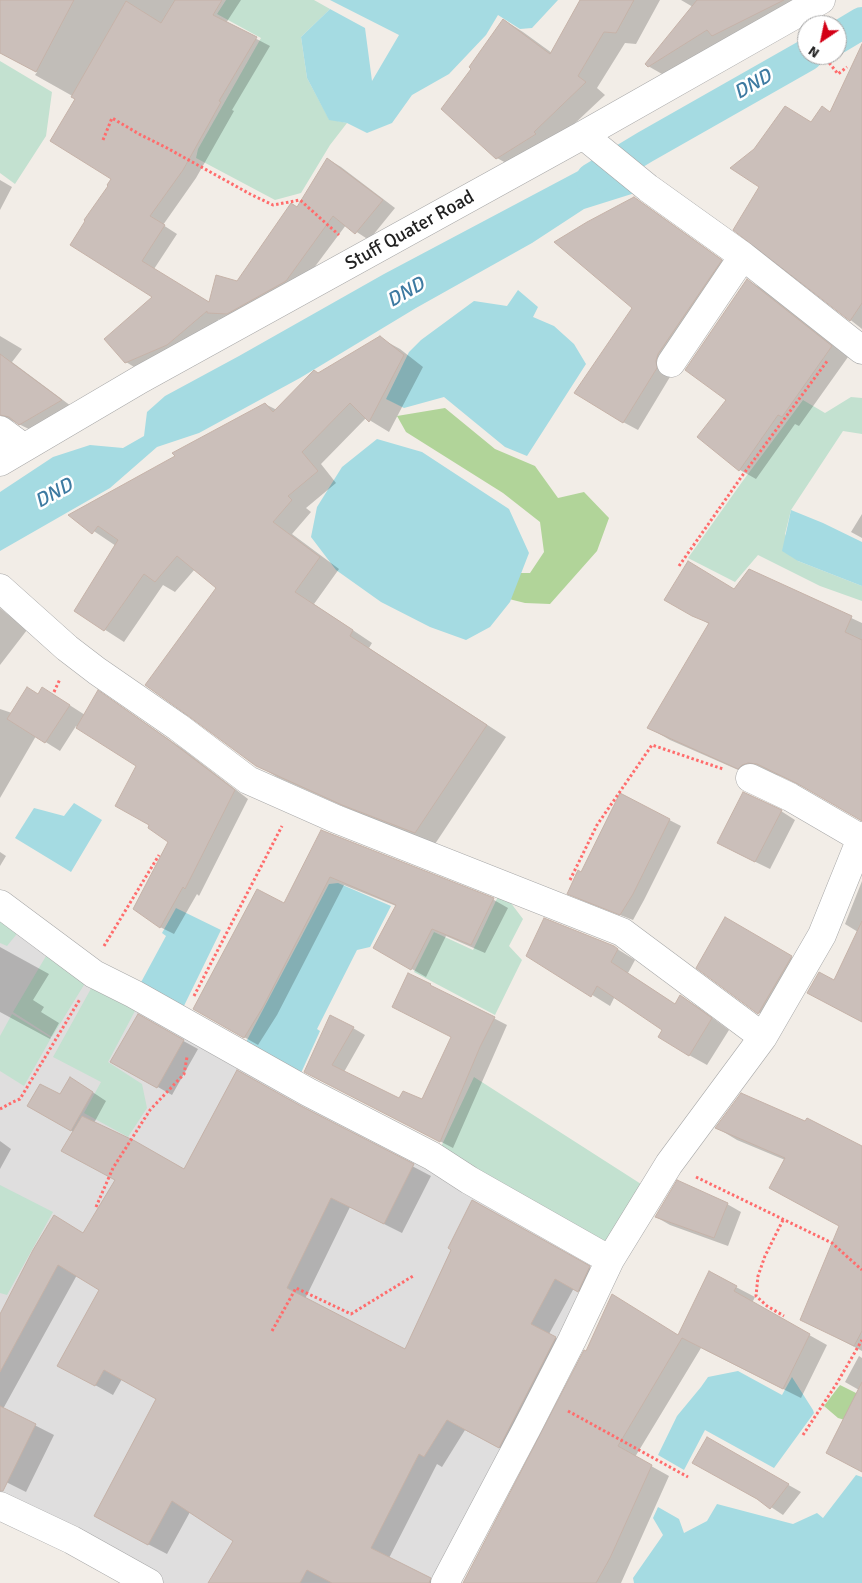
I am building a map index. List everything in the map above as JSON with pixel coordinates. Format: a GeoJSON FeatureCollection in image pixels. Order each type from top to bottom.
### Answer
{"type":"FeatureCollection","features":[{"type":"Feature","properties":{"kind":"street","name":"Stuff Quater Road"},"geometry":{"type":"LineString","coordinates":[[0,462],[150,374],[583,135],[821,0]]}},
{"type":"Feature","properties":{"kind":"street"},"geometry":{"type":"LineString","coordinates":[[583,135],[648,188],[743,256],[854,343]]}},
{"type":"Feature","properties":{"kind":"street"},"geometry":{"type":"LineString","coordinates":[[671,363],[743,256]]}},
{"type":"Feature","properties":{"kind":"street"},"geometry":{"type":"LineString","coordinates":[[0,430],[23,447]]}},
{"type":"Feature","properties":{"kind":"street"},"geometry":{"type":"LineString","coordinates":[[0,588],[97,671],[178,727],[248,780],[472,873],[622,932],[763,1036]]}},
{"type":"Feature","properties":{"kind":"street"},"geometry":{"type":"LineString","coordinates":[[445,1583],[543,1397],[610,1260],[669,1164],[763,1036],[822,935],[862,837],[790,797],[750,778]]}},
{"type":"Feature","properties":{"kind":"street"},"geometry":{"type":"LineString","coordinates":[[0,904],[91,972],[183,1021],[308,1092],[432,1156],[469,1180],[610,1260]]}},
{"type":"Feature","properties":{"kind":"street"},"geometry":{"type":"LineString","coordinates":[[0,1506],[72,1540],[149,1583]]}},
{"type":"Feature","properties":{"kind":"path"},"geometry":{"type":"LineString","coordinates":[[830,65],[838,74],[847,67]]}},
{"type":"Feature","properties":{"kind":"path"},"geometry":{"type":"LineString","coordinates":[[103,140],[112,118],[250,194],[274,205],[300,200],[364,257]]}},
{"type":"Feature","properties":{"kind":"path"},"geometry":{"type":"LineString","coordinates":[[678,566],[742,476],[854,343]]}},
{"type":"Feature","properties":{"kind":"path"},"geometry":{"type":"LineString","coordinates":[[557,905],[597,825],[652,745],[750,778]]}},
{"type":"Feature","properties":{"kind":"path"},"geometry":{"type":"LineString","coordinates":[[96,1208],[114,1168],[150,1110],[184,1074],[189,1046],[183,1021],[295,801]]}},
{"type":"Feature","properties":{"kind":"path"},"geometry":{"type":"LineString","coordinates":[[0,1109],[20,1099],[159,855]]}},
{"type":"Feature","properties":{"kind":"path"},"geometry":{"type":"LineString","coordinates":[[669,1164],[832,1243],[862,1270]]}},
{"type":"Feature","properties":{"kind":"path"},"geometry":{"type":"LineString","coordinates":[[784,1220],[765,1256],[758,1276],[756,1296],[767,1306],[784,1316]]}},
{"type":"Feature","properties":{"kind":"path"},"geometry":{"type":"LineString","coordinates":[[272,1332],[296,1288],[351,1314],[412,1276]]}},
{"type":"Feature","properties":{"kind":"path"},"geometry":{"type":"LineString","coordinates":[[803,1435],[862,1340]]}},
{"type":"Feature","properties":{"kind":"path"},"geometry":{"type":"LineString","coordinates":[[543,1397],[688,1477]]}},
{"type":"Feature","properties":{"kind":"shaded area"},"geometry":{"type":"Polygon","coordinates":[[[0,911],[604,1261],[437,1583],[160,1583],[0,1502],[0,911]]]}},
{"type":"Feature","properties":{"kind":"green space"},"geometry":{"type":"Polygon","coordinates":[[[226,0],[314,0],[330,9],[301,37],[307,78],[329,119],[347,123],[330,145],[301,193],[275,200],[196,158],[198,149],[261,38],[217,14],[226,0]]]}},
{"type":"Feature","properties":{"kind":"green space"},"geometry":{"type":"Polygon","coordinates":[[[0,61],[52,92],[46,136],[15,184],[0,173],[0,61]]]}},
{"type":"Feature","properties":{"kind":"green space"},"geometry":{"type":"Polygon","coordinates":[[[851,397],[862,398],[862,434],[843,431],[791,510],[785,534],[798,561],[862,586],[862,601],[820,586],[758,555],[735,582],[688,558],[803,400],[825,413],[851,397]]]}},
{"type":"Feature","properties":{"kind":"green space"},"geometry":{"type":"Polygon","coordinates":[[[445,408],[495,449],[535,466],[558,498],[584,492],[609,518],[597,551],[550,604],[525,603],[505,598],[514,573],[530,573],[544,552],[540,522],[503,493],[406,432],[397,416],[445,408]]]}},
{"type":"Feature","properties":{"kind":"green space"},"geometry":{"type":"Polygon","coordinates":[[[501,890],[523,919],[509,946],[522,960],[495,1015],[414,972],[434,932],[473,950],[501,890]]]}},
{"type":"Feature","properties":{"kind":"green space"},"geometry":{"type":"Polygon","coordinates":[[[0,916],[20,930],[7,946],[0,943],[0,916]]]}},
{"type":"Feature","properties":{"kind":"green space"},"geometry":{"type":"Polygon","coordinates":[[[49,951],[87,980],[52,1037],[13,1012],[49,951]]]}},
{"type":"Feature","properties":{"kind":"green space"},"geometry":{"type":"Polygon","coordinates":[[[93,985],[136,1009],[108,1062],[142,1084],[147,1108],[128,1137],[84,1113],[101,1082],[53,1057],[93,985]]]}},
{"type":"Feature","properties":{"kind":"green space"},"geometry":{"type":"Polygon","coordinates":[[[12,1014],[51,1038],[24,1086],[0,1071],[0,1036],[12,1014]]]}},
{"type":"Feature","properties":{"kind":"green space"},"geometry":{"type":"Polygon","coordinates":[[[474,1077],[641,1184],[603,1247],[439,1151],[474,1077]]]}},
{"type":"Feature","properties":{"kind":"green space"},"geometry":{"type":"Polygon","coordinates":[[[0,1185],[53,1212],[7,1295],[0,1293],[0,1185]]]}},
{"type":"Feature","properties":{"kind":"green space"},"geometry":{"type":"Polygon","coordinates":[[[840,1385],[862,1396],[862,1425],[838,1418],[824,1406],[840,1385]]]}},
{"type":"Feature","properties":{"kind":"water"},"geometry":{"type":"Polygon","coordinates":[[[330,0],[558,0],[532,28],[520,29],[498,15],[486,35],[449,74],[412,95],[392,123],[367,133],[347,123],[329,120],[307,78],[301,37],[330,9],[365,28],[372,81],[399,35],[330,0]]]}},
{"type":"Feature","properties":{"kind":"water"},"geometry":{"type":"Polygon","coordinates":[[[599,160],[638,192],[584,209],[532,243],[416,308],[300,378],[199,433],[157,447],[110,488],[0,551],[0,492],[53,457],[90,445],[123,448],[144,436],[147,412],[165,396],[384,274],[599,160]]]}},
{"type":"Feature","properties":{"kind":"water"},"geometry":{"type":"Polygon","coordinates":[[[518,290],[538,307],[533,317],[554,326],[574,344],[586,364],[527,456],[505,447],[444,397],[404,408],[386,399],[409,352],[421,340],[474,301],[507,306],[518,290]]]}},
{"type":"Feature","properties":{"kind":"water"},"geometry":{"type":"Polygon","coordinates":[[[377,439],[422,452],[509,509],[529,553],[510,602],[490,627],[466,640],[430,627],[381,602],[336,570],[311,537],[317,507],[342,467],[377,439]]]}},
{"type":"Feature","properties":{"kind":"water"},"geometry":{"type":"Polygon","coordinates":[[[791,510],[862,542],[862,586],[798,561],[782,551],[791,510]]]}},
{"type":"Feature","properties":{"kind":"water"},"geometry":{"type":"Polygon","coordinates":[[[74,803],[102,820],[71,872],[15,838],[34,808],[64,816],[74,803]]]}},
{"type":"Feature","properties":{"kind":"water"},"geometry":{"type":"Polygon","coordinates":[[[338,883],[391,906],[370,947],[357,950],[317,1029],[320,1031],[301,1073],[245,1044],[329,884],[338,883]]]}},
{"type":"Feature","properties":{"kind":"water"},"geometry":{"type":"Polygon","coordinates":[[[176,908],[221,930],[181,1012],[139,986],[166,936],[162,933],[176,908]]]}},
{"type":"Feature","properties":{"kind":"water"},"geometry":{"type":"Polygon","coordinates":[[[738,1371],[782,1395],[792,1377],[813,1410],[814,1413],[774,1468],[705,1430],[684,1470],[658,1455],[677,1416],[708,1377],[738,1371]]]}},
{"type":"Feature","properties":{"kind":"water"},"geometry":{"type":"Polygon","coordinates":[[[856,1475],[862,1477],[862,1583],[634,1583],[633,1578],[663,1535],[653,1518],[658,1507],[679,1519],[684,1533],[707,1521],[717,1504],[793,1524],[817,1513],[823,1518],[856,1475]]]}},
{"type":"Feature","properties":{"kind":"building"},"geometry":{"type":"Polygon","coordinates":[[[0,0],[74,0],[36,72],[0,53],[0,0]]]}},
{"type":"Feature","properties":{"kind":"building"},"geometry":{"type":"Polygon","coordinates":[[[175,0],[222,0],[213,15],[257,37],[219,101],[221,102],[183,170],[150,216],[165,225],[142,261],[209,302],[216,275],[237,281],[291,203],[297,207],[327,158],[383,200],[355,234],[333,216],[286,281],[227,314],[207,313],[207,311],[167,345],[125,363],[104,339],[152,297],[70,245],[111,179],[50,141],[75,99],[71,97],[126,1],[161,23],[175,0]]]}},
{"type":"Feature","properties":{"kind":"building"},"geometry":{"type":"Polygon","coordinates":[[[580,0],[634,0],[616,33],[604,32],[578,76],[586,82],[534,132],[536,134],[496,159],[441,109],[471,69],[469,67],[503,19],[550,54],[580,0]]]}},
{"type":"Feature","properties":{"kind":"building"},"geometry":{"type":"Polygon","coordinates":[[[697,0],[784,0],[712,36],[707,30],[648,67],[645,64],[697,0]]]}},
{"type":"Feature","properties":{"kind":"building"},"geometry":{"type":"Polygon","coordinates":[[[862,44],[862,303],[850,321],[733,230],[759,187],[730,168],[754,149],[785,106],[811,122],[822,106],[830,112],[862,44]]]}},
{"type":"Feature","properties":{"kind":"building"},"geometry":{"type":"Polygon","coordinates":[[[634,197],[722,260],[658,354],[657,368],[623,423],[574,393],[632,308],[554,242],[634,197]]]}},
{"type":"Feature","properties":{"kind":"building"},"geometry":{"type":"Polygon","coordinates":[[[747,279],[832,346],[782,417],[778,415],[739,471],[697,437],[726,400],[685,370],[747,279]]]}},
{"type":"Feature","properties":{"kind":"building"},"geometry":{"type":"Polygon","coordinates":[[[380,336],[404,355],[369,422],[350,403],[302,452],[318,471],[288,496],[292,500],[273,522],[320,557],[295,592],[353,630],[350,636],[487,725],[415,833],[342,805],[256,766],[145,685],[216,588],[177,556],[155,582],[144,574],[104,631],[74,611],[118,540],[98,526],[92,534],[68,515],[175,456],[172,453],[265,403],[273,412],[314,370],[318,373],[380,336]]]}},
{"type":"Feature","properties":{"kind":"building"},"geometry":{"type":"Polygon","coordinates":[[[0,354],[62,400],[19,425],[9,417],[0,415],[0,354]]]}},
{"type":"Feature","properties":{"kind":"building"},"geometry":{"type":"Polygon","coordinates":[[[688,561],[734,589],[749,569],[852,616],[845,632],[862,640],[862,821],[798,784],[757,764],[748,763],[738,769],[647,728],[709,623],[692,616],[664,600],[688,561]]]}},
{"type":"Feature","properties":{"kind":"building"},"geometry":{"type":"Polygon","coordinates":[[[27,687],[38,694],[42,687],[70,705],[45,743],[7,719],[27,687]]]}},
{"type":"Feature","properties":{"kind":"building"},"geometry":{"type":"Polygon","coordinates":[[[98,690],[235,790],[185,889],[183,887],[160,928],[133,909],[168,842],[148,828],[149,825],[115,806],[136,766],[76,728],[98,690]]]}},
{"type":"Feature","properties":{"kind":"building"},"geometry":{"type":"Polygon","coordinates":[[[743,792],[782,810],[755,862],[717,843],[743,792]]]}},
{"type":"Feature","properties":{"kind":"building"},"geometry":{"type":"Polygon","coordinates":[[[620,793],[670,819],[633,894],[620,915],[567,894],[578,870],[581,872],[620,793]]]}},
{"type":"Feature","properties":{"kind":"building"},"geometry":{"type":"Polygon","coordinates":[[[321,830],[494,898],[471,945],[432,929],[411,970],[373,948],[396,905],[330,877],[263,1007],[244,1038],[193,1009],[257,889],[284,903],[321,830]]]}},
{"type":"Feature","properties":{"kind":"building"},"geometry":{"type":"Polygon","coordinates":[[[725,917],[792,956],[758,1014],[696,968],[725,917]]]}},
{"type":"Feature","properties":{"kind":"building"},"geometry":{"type":"Polygon","coordinates":[[[544,918],[614,946],[618,949],[611,962],[675,1004],[680,995],[712,1018],[689,1056],[658,1037],[662,1030],[597,986],[591,997],[526,956],[544,918]]]}},
{"type":"Feature","properties":{"kind":"building"},"geometry":{"type":"Polygon","coordinates":[[[862,921],[862,1022],[807,993],[819,972],[834,980],[862,921]]]}},
{"type":"Feature","properties":{"kind":"building"},"geometry":{"type":"Polygon","coordinates":[[[408,973],[495,1017],[480,1047],[440,1142],[304,1072],[330,1015],[354,1027],[332,1065],[399,1098],[403,1091],[422,1099],[451,1037],[392,1007],[408,973]]]}},
{"type":"Feature","properties":{"kind":"building"},"geometry":{"type":"Polygon","coordinates":[[[138,1014],[184,1040],[157,1088],[110,1062],[138,1014]]]}},
{"type":"Feature","properties":{"kind":"building"},"geometry":{"type":"Polygon","coordinates":[[[237,1070],[301,1106],[414,1164],[384,1224],[331,1198],[287,1288],[405,1349],[451,1250],[448,1248],[472,1200],[590,1266],[578,1292],[555,1279],[531,1324],[556,1337],[499,1448],[447,1420],[424,1457],[419,1454],[371,1548],[431,1578],[429,1583],[332,1583],[307,1570],[300,1583],[208,1583],[233,1541],[172,1501],[148,1545],[94,1516],[156,1399],[104,1370],[95,1386],[57,1366],[99,1290],[58,1265],[0,1372],[0,1314],[33,1250],[54,1215],[83,1233],[115,1180],[61,1151],[82,1116],[135,1141],[184,1169],[237,1070]]]}},
{"type":"Feature","properties":{"kind":"building"},"geometry":{"type":"Polygon","coordinates":[[[70,1077],[93,1092],[71,1131],[27,1106],[40,1084],[60,1094],[70,1077]]]}},
{"type":"Feature","properties":{"kind":"building"},"geometry":{"type":"Polygon","coordinates":[[[741,1093],[805,1121],[807,1118],[862,1146],[862,1331],[854,1346],[800,1320],[839,1226],[769,1188],[785,1158],[715,1128],[741,1093]]]}},
{"type":"Feature","properties":{"kind":"building"},"geometry":{"type":"Polygon","coordinates":[[[677,1180],[728,1203],[714,1238],[655,1217],[677,1180]]]}},
{"type":"Feature","properties":{"kind":"building"},"geometry":{"type":"Polygon","coordinates":[[[709,1271],[737,1286],[734,1291],[810,1334],[783,1389],[682,1338],[618,1446],[652,1465],[610,1558],[596,1583],[463,1583],[584,1350],[586,1351],[612,1294],[678,1335],[709,1271]]]}},
{"type":"Feature","properties":{"kind":"building"},"geometry":{"type":"Polygon","coordinates":[[[862,1382],[862,1472],[826,1453],[862,1382]]]}},
{"type":"Feature","properties":{"kind":"building"},"geometry":{"type":"Polygon","coordinates":[[[0,1406],[36,1424],[3,1491],[0,1491],[0,1406]]]}},
{"type":"Feature","properties":{"kind":"building"},"geometry":{"type":"Polygon","coordinates":[[[707,1437],[789,1484],[770,1509],[757,1499],[692,1463],[707,1437]]]}},
{"type":"Feature","properties":{"kind":"waterway","name":"DND"},"geometry":{"type":"LineString","coordinates":[[847,32],[862,23]]}},
{"type":"Feature","properties":{"kind":"waterway","name":"DND"},"geometry":{"type":"LineString","coordinates":[[592,179],[797,61]]}}]}
